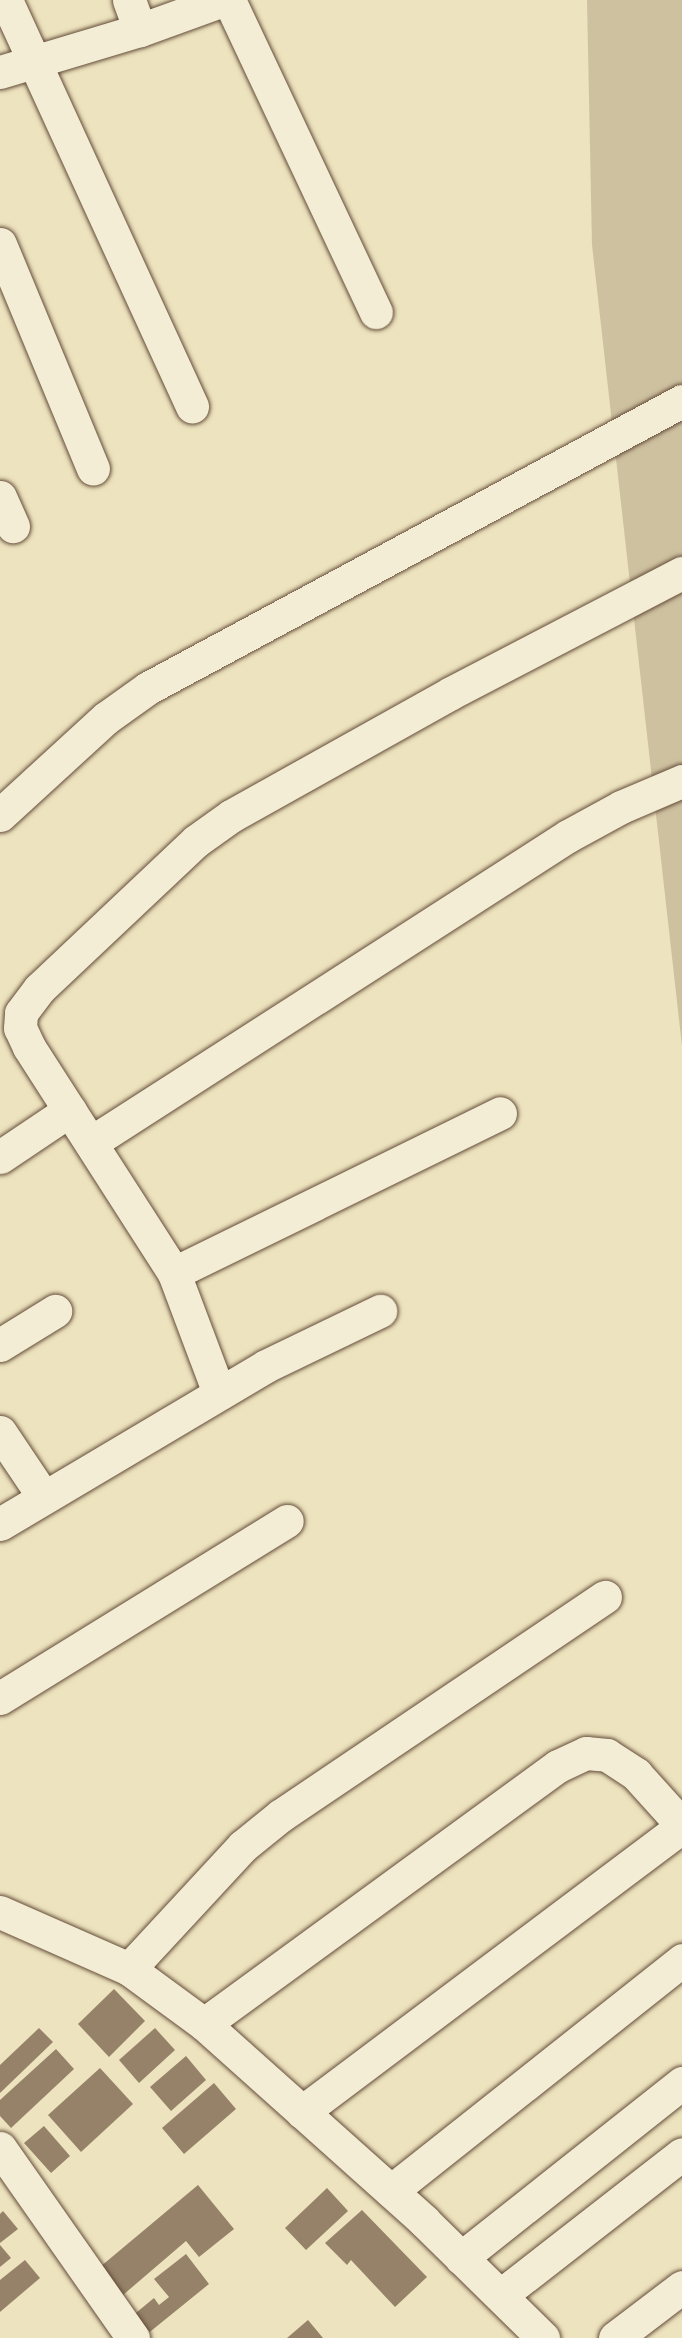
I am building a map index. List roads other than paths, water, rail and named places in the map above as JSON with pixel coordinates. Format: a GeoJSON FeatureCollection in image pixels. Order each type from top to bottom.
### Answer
{"type":"FeatureCollection","features":[{"type":"Feature","properties":{"kind":"street"},"geometry":{"type":"LineString","coordinates":[[6,0],[192,407]]}},
{"type":"Feature","properties":{"kind":"street"},"geometry":{"type":"LineString","coordinates":[[0,72],[135,15],[223,0]]}},
{"type":"Feature","properties":{"kind":"street"},"geometry":{"type":"LineString","coordinates":[[228,0],[376,312]]}},
{"type":"Feature","properties":{"kind":"street"},"geometry":{"type":"LineString","coordinates":[[0,244],[93,468]]}},
{"type":"Feature","properties":{"kind":"street"},"geometry":{"type":"LineString","coordinates":[[0,815],[106,718],[148,687],[682,401]]}},
{"type":"Feature","properties":{"kind":"street"},"geometry":{"type":"LineString","coordinates":[[219,1393],[174,1273],[92,1142],[28,1047],[10,1003],[39,989],[196,841],[231,816],[451,693],[682,573]]}},
{"type":"Feature","properties":{"kind":"street"},"geometry":{"type":"LineString","coordinates":[[92,1142],[568,836],[621,807],[682,781]]}},
{"type":"Feature","properties":{"kind":"street"},"geometry":{"type":"LineString","coordinates":[[0,1157],[70,1110]]}},
{"type":"Feature","properties":{"kind":"street"},"geometry":{"type":"LineString","coordinates":[[174,1273],[500,1113]]}},
{"type":"Feature","properties":{"kind":"street"},"geometry":{"type":"LineString","coordinates":[[0,1345],[55,1311]]}},
{"type":"Feature","properties":{"kind":"street"},"geometry":{"type":"LineString","coordinates":[[0,1524],[219,1393],[380,1311]]}},
{"type":"Feature","properties":{"kind":"street"},"geometry":{"type":"LineString","coordinates":[[0,1432],[44,1496]]}},
{"type":"Feature","properties":{"kind":"street"},"geometry":{"type":"LineString","coordinates":[[0,1698],[287,1521]]}},
{"type":"Feature","properties":{"kind":"street"},"geometry":{"type":"LineString","coordinates":[[129,1969],[243,1846],[280,1816],[605,1597]]}},
{"type":"Feature","properties":{"kind":"street"},"geometry":{"type":"LineString","coordinates":[[204,2024],[558,1766],[586,1753],[607,1755],[636,1774],[682,1826],[302,2112]]}},
{"type":"Feature","properties":{"kind":"street"},"geometry":{"type":"LineString","coordinates":[[0,1912],[129,1969],[204,2024],[391,2192],[501,2295],[543,2338]]}},
{"type":"Feature","properties":{"kind":"street"},"geometry":{"type":"LineString","coordinates":[[391,2192],[682,1960]]}},
{"type":"Feature","properties":{"kind":"street"},"geometry":{"type":"LineString","coordinates":[[461,2258],[682,2083]]}},
{"type":"Feature","properties":{"kind":"street"},"geometry":{"type":"LineString","coordinates":[[0,2148],[133,2338]]}},
{"type":"Feature","properties":{"kind":"street"},"geometry":{"type":"LineString","coordinates":[[501,2295],[682,2154]]}},
{"type":"Feature","properties":{"kind":"street"},"geometry":{"type":"LineString","coordinates":[[615,2338],[682,2287]]}}]}
